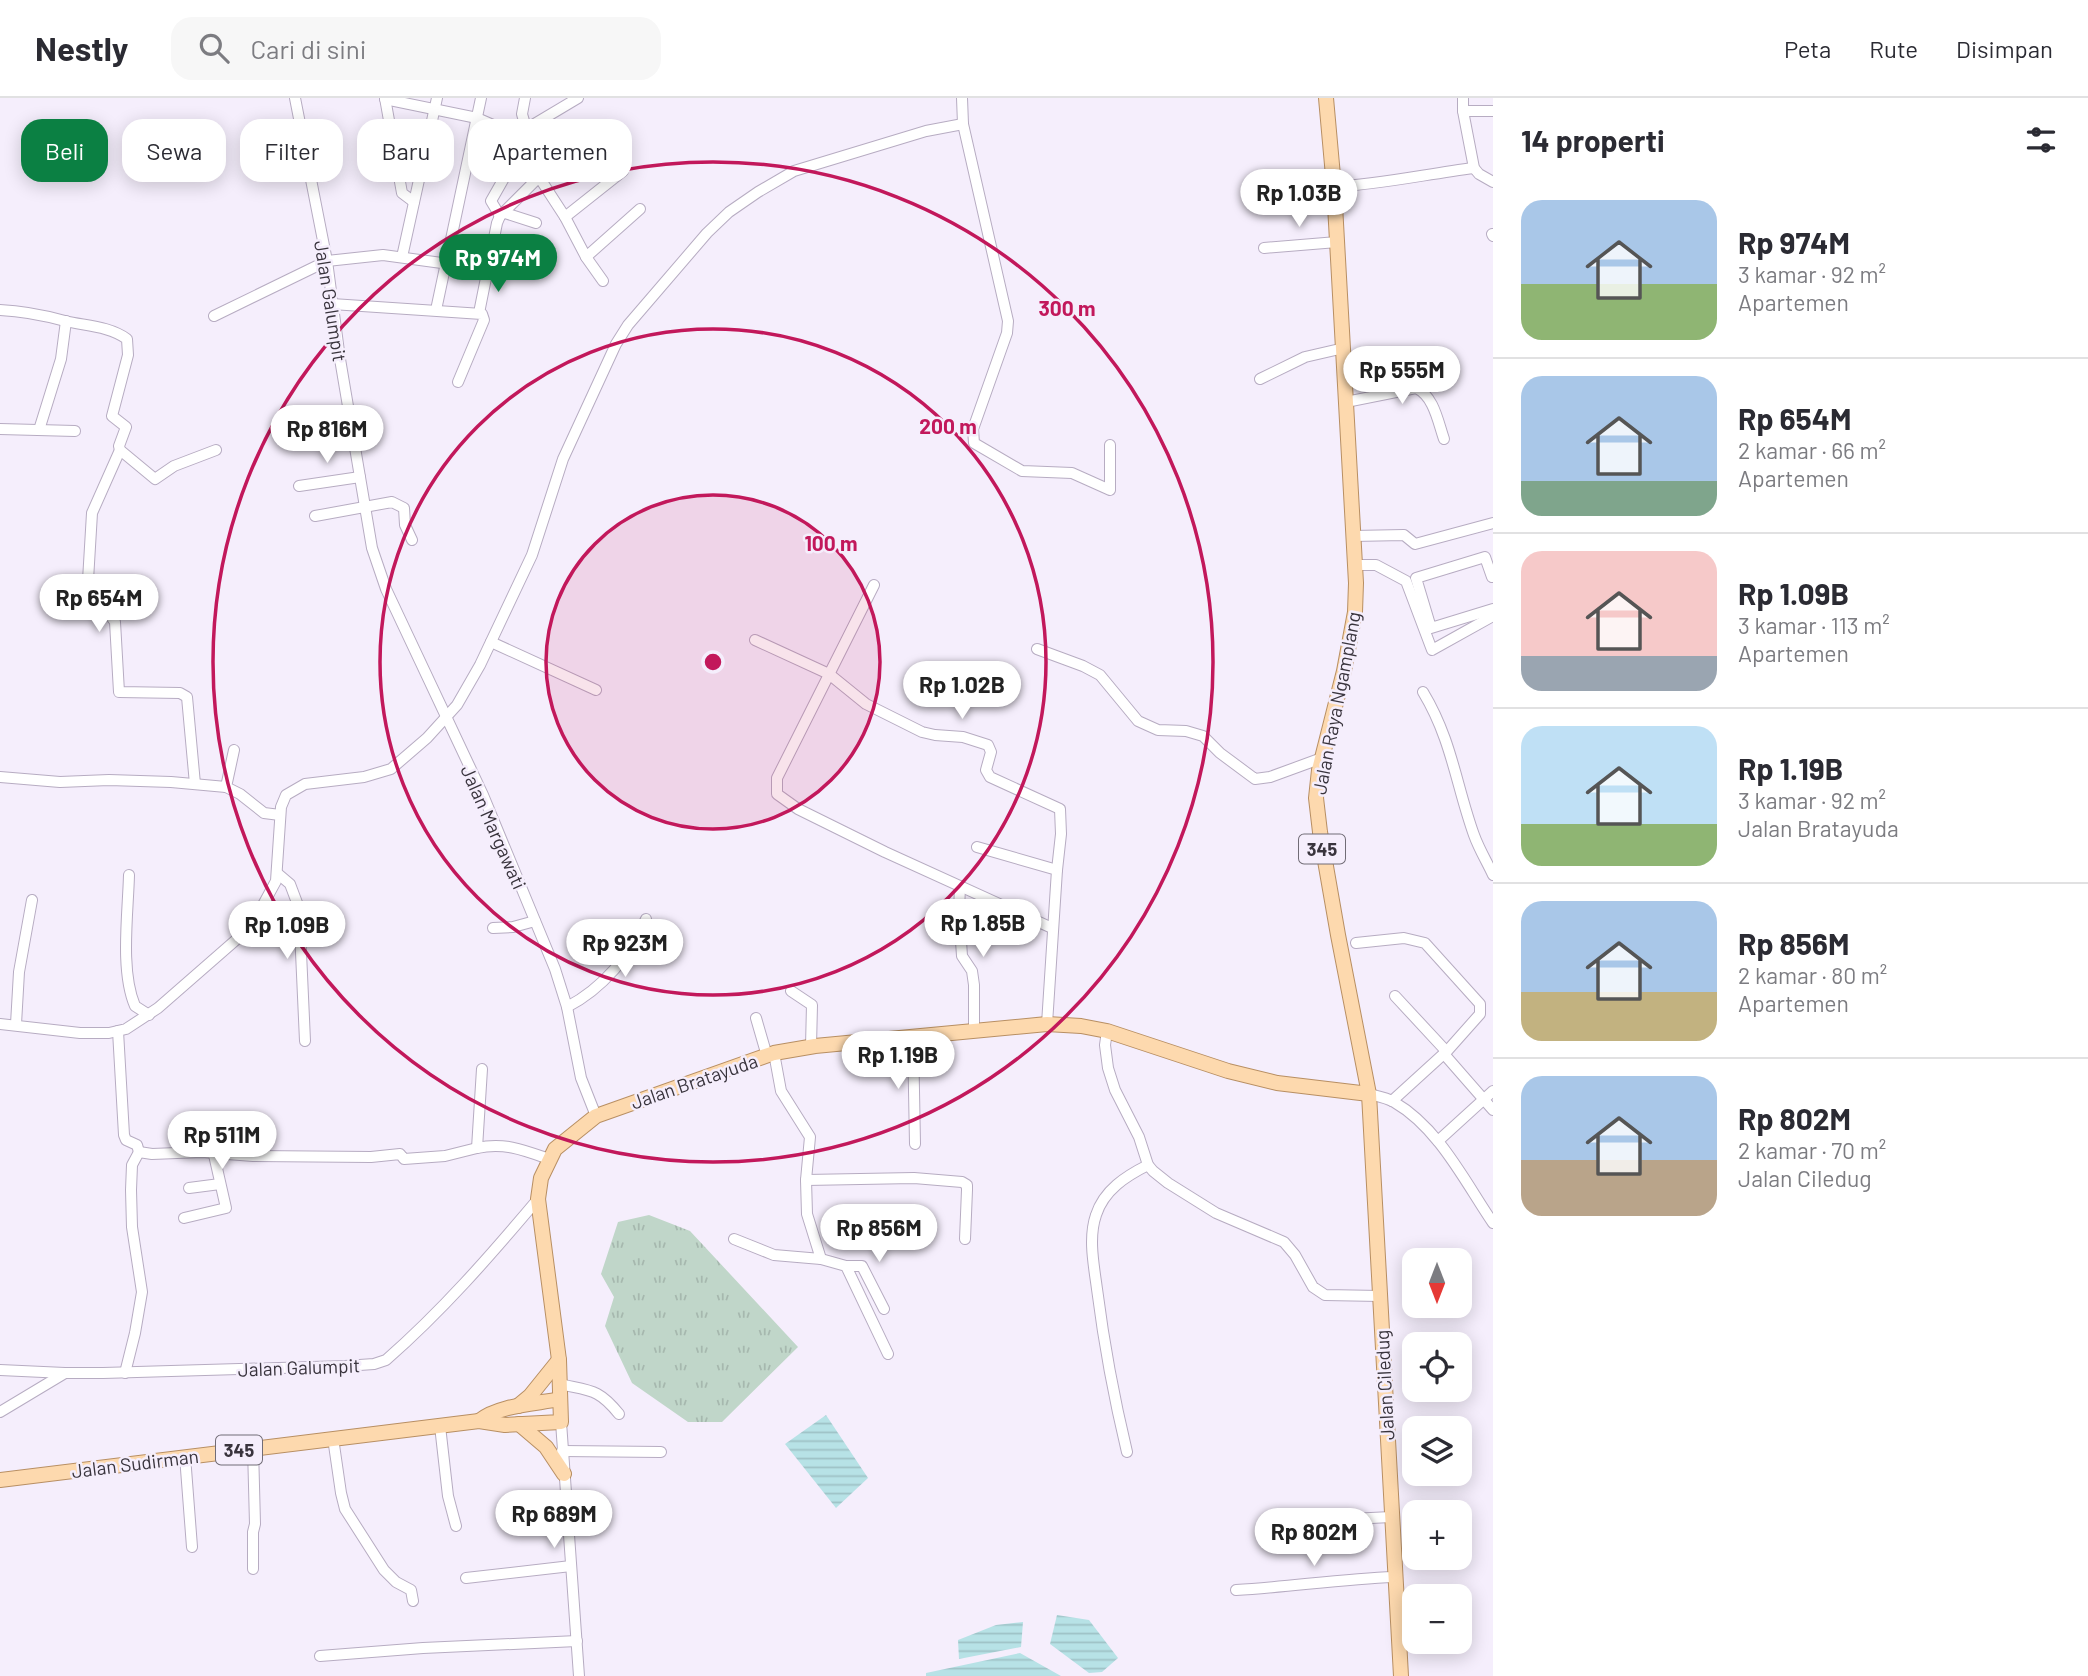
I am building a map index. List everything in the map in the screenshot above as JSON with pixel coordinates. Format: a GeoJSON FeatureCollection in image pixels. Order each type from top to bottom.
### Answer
{"type":"FeatureCollection","features":[{"type":"Feature","properties":{"kind":"main road","name":"Jalan Raya Ngamplang"},"geometry":{"type":"LineString","coordinates":[[1326,98],[1335,187],[1356,583],[1344,671],[1316,784],[1320,832],[1369,1094]]}},
{"type":"Feature","properties":{"kind":"main road","name":"Jalan Bratayuda"},"geometry":{"type":"LineString","coordinates":[[561,1422],[559,1360],[538,1199],[541,1178],[549,1159],[562,1141],[596,1116],[771,1054],[811,1046],[1047,1024],[1107,1031],[1253,1077],[1304,1088],[1369,1094]]}},
{"type":"Feature","properties":{"kind":"main road","name":"Jalan Ciledug"},"geometry":{"type":"LineString","coordinates":[[1369,1094],[1401,1676]]}},
{"type":"Feature","properties":{"kind":"main road","name":"345"},"geometry":{"type":"LineString","coordinates":[[515,1408],[530,1396],[559,1360]]}},
{"type":"Feature","properties":{"kind":"main road","name":"345"},"geometry":{"type":"LineString","coordinates":[[479,1421],[491,1414],[560,1399]]}},
{"type":"Feature","properties":{"kind":"main road","name":"345"},"geometry":{"type":"LineString","coordinates":[[479,1421],[519,1424],[561,1422]]}},
{"type":"Feature","properties":{"kind":"main road","name":"Jalan Sudirman"},"geometry":{"type":"LineString","coordinates":[[0,1480],[479,1421]]}},
{"type":"Feature","properties":{"kind":"main road"},"geometry":{"type":"LineString","coordinates":[[519,1424],[546,1447],[564,1474]]}},
{"type":"Feature","properties":{"kind":"street","name":"Jalan Galumpit"},"geometry":{"type":"LineString","coordinates":[[295,98],[327,261],[372,548],[386,589],[439,699]]}},
{"type":"Feature","properties":{"kind":"street"},"geometry":{"type":"LineString","coordinates":[[414,202],[402,193],[385,98],[436,104],[480,119]]}},
{"type":"Feature","properties":{"kind":"street"},"geometry":{"type":"LineString","coordinates":[[436,310],[481,98]]}},
{"type":"Feature","properties":{"kind":"street"},"geometry":{"type":"LineString","coordinates":[[522,119],[525,98]]}},
{"type":"Feature","properties":{"kind":"street"},"geometry":{"type":"LineString","coordinates":[[542,119],[578,98]]}},
{"type":"Feature","properties":{"kind":"street"},"geometry":{"type":"LineString","coordinates":[[962,98],[963,124],[1008,321],[1007,333],[972,438],[981,449],[1022,471],[1068,472],[1110,491],[1110,445]]}},
{"type":"Feature","properties":{"kind":"street"},"geometry":{"type":"LineString","coordinates":[[1463,98],[1474,168],[1493,182]]}},
{"type":"Feature","properties":{"kind":"street"},"geometry":{"type":"LineString","coordinates":[[402,257],[436,104]]}},
{"type":"Feature","properties":{"kind":"street"},"geometry":{"type":"LineString","coordinates":[[1463,111],[1493,111]]}},
{"type":"Feature","properties":{"kind":"street"},"geometry":{"type":"LineString","coordinates":[[0,1024],[17,1019],[80,1032],[118,1031],[136,1024],[144,1012],[208,965],[249,926],[273,887],[277,873],[272,814],[286,795],[305,783],[364,778],[391,769],[457,705],[491,642],[532,555],[563,459],[616,344],[628,325],[707,233],[758,192],[794,171],[926,131],[963,124]]}},
{"type":"Feature","properties":{"kind":"street"},"geometry":{"type":"LineString","coordinates":[[1335,187],[1371,185],[1474,168]]}},
{"type":"Feature","properties":{"kind":"street"},"geometry":{"type":"LineString","coordinates":[[502,182],[491,201],[503,214],[536,223]]}},
{"type":"Feature","properties":{"kind":"street"},"geometry":{"type":"LineString","coordinates":[[479,313],[497,223],[534,182]]}},
{"type":"Feature","properties":{"kind":"street"},"geometry":{"type":"LineString","coordinates":[[542,182],[603,281]]}},
{"type":"Feature","properties":{"kind":"street"},"geometry":{"type":"LineString","coordinates":[[565,217],[609,182]]}},
{"type":"Feature","properties":{"kind":"street"},"geometry":{"type":"LineString","coordinates":[[586,257],[640,209]]}},
{"type":"Feature","properties":{"kind":"street"},"geometry":{"type":"LineString","coordinates":[[1264,248],[1337,242]]}},
{"type":"Feature","properties":{"kind":"street"},"geometry":{"type":"LineString","coordinates":[[214,316],[327,261],[383,256],[486,269]]}},
{"type":"Feature","properties":{"kind":"street"},"geometry":{"type":"LineString","coordinates":[[332,303],[483,315],[484,320],[458,382]]}},
{"type":"Feature","properties":{"kind":"street"},"geometry":{"type":"LineString","coordinates":[[0,310],[101,327],[128,340],[128,355],[112,415],[113,419],[126,427],[120,450],[91,519],[87,597],[89,611],[109,614],[115,622],[119,692],[180,693],[187,697],[195,784]]}},
{"type":"Feature","properties":{"kind":"street"},"geometry":{"type":"LineString","coordinates":[[39,430],[61,359],[66,321]]}},
{"type":"Feature","properties":{"kind":"street"},"geometry":{"type":"LineString","coordinates":[[1260,379],[1305,357],[1344,348]]}},
{"type":"Feature","properties":{"kind":"street"},"geometry":{"type":"LineString","coordinates":[[1346,401],[1416,388],[1429,398],[1444,439]]}},
{"type":"Feature","properties":{"kind":"street"},"geometry":{"type":"LineString","coordinates":[[0,429],[75,431]]}},
{"type":"Feature","properties":{"kind":"street"},"geometry":{"type":"LineString","coordinates":[[120,450],[156,480],[174,466],[216,450]]}},
{"type":"Feature","properties":{"kind":"street"},"geometry":{"type":"LineString","coordinates":[[299,485],[360,477]]}},
{"type":"Feature","properties":{"kind":"street"},"geometry":{"type":"LineString","coordinates":[[315,516],[392,502],[404,508],[405,525],[412,540]]}},
{"type":"Feature","properties":{"kind":"street"},"geometry":{"type":"LineString","coordinates":[[1353,536],[1404,535],[1415,544],[1493,523]]}},
{"type":"Feature","properties":{"kind":"street"},"geometry":{"type":"LineString","coordinates":[[1355,565],[1376,565],[1411,580],[1485,557],[1492,577]]}},
{"type":"Feature","properties":{"kind":"street"},"geometry":{"type":"LineString","coordinates":[[1411,580],[1432,650],[1493,616]]}},
{"type":"Feature","properties":{"kind":"street"},"geometry":{"type":"LineString","coordinates":[[874,585],[778,778],[776,792],[799,810],[1052,928]]}},
{"type":"Feature","properties":{"kind":"street"},"geometry":{"type":"LineString","coordinates":[[1427,629],[1493,609]]}},
{"type":"Feature","properties":{"kind":"street"},"geometry":{"type":"LineString","coordinates":[[755,640],[829,674],[866,704],[922,732],[963,737],[988,745],[991,752],[986,771],[990,777],[1058,807],[1061,811],[1047,1024]]}},
{"type":"Feature","properties":{"kind":"street"},"geometry":{"type":"LineString","coordinates":[[491,642],[596,690]]}},
{"type":"Feature","properties":{"kind":"street"},"geometry":{"type":"LineString","coordinates":[[1037,649],[1100,675],[1131,713],[1147,725],[1158,730],[1186,731],[1203,736],[1220,753],[1255,779],[1270,778],[1322,758]]}},
{"type":"Feature","properties":{"kind":"street"},"geometry":{"type":"LineString","coordinates":[[1423,692],[1437,715],[1457,772],[1474,835],[1493,875]]}},
{"type":"Feature","properties":{"kind":"street","name":"Jalan Margawati"},"geometry":{"type":"LineString","coordinates":[[439,699],[483,795],[568,1007],[581,1078],[596,1116]]}},
{"type":"Feature","properties":{"kind":"street"},"geometry":{"type":"LineString","coordinates":[[226,787],[234,750]]}},
{"type":"Feature","properties":{"kind":"street"},"geometry":{"type":"LineString","coordinates":[[0,777],[60,782],[109,780],[226,787],[272,814]]}},
{"type":"Feature","properties":{"kind":"street"},"geometry":{"type":"LineString","coordinates":[[977,846],[1058,870]]}},
{"type":"Feature","properties":{"kind":"street"},"geometry":{"type":"LineString","coordinates":[[277,873],[290,884],[299,908],[305,1041]]}},
{"type":"Feature","properties":{"kind":"street"},"geometry":{"type":"LineString","coordinates":[[129,875],[127,957],[130,988],[134,1003],[144,1012]]}},
{"type":"Feature","properties":{"kind":"street"},"geometry":{"type":"LineString","coordinates":[[960,886],[962,957],[972,971],[975,1032]]}},
{"type":"Feature","properties":{"kind":"street"},"geometry":{"type":"LineString","coordinates":[[17,1019],[19,972],[32,900]]}},
{"type":"Feature","properties":{"kind":"street"},"geometry":{"type":"LineString","coordinates":[[568,1007],[585,996],[611,972],[631,949],[646,919]]}},
{"type":"Feature","properties":{"kind":"street"},"geometry":{"type":"LineString","coordinates":[[493,928],[513,927],[535,921]]}},
{"type":"Feature","properties":{"kind":"street"},"geometry":{"type":"LineString","coordinates":[[1356,943],[1404,938],[1425,943],[1480,1004],[1480,1014],[1445,1052],[1392,1101]]}},
{"type":"Feature","properties":{"kind":"street"},"geometry":{"type":"LineString","coordinates":[[790,991],[811,1005],[811,1046]]}},
{"type":"Feature","properties":{"kind":"street"},"geometry":{"type":"LineString","coordinates":[[1395,996],[1493,1110]]}},
{"type":"Feature","properties":{"kind":"street"},"geometry":{"type":"LineString","coordinates":[[756,1018],[771,1054],[781,1091],[810,1137],[806,1180],[807,1214],[821,1259]]}},
{"type":"Feature","properties":{"kind":"street"},"geometry":{"type":"LineString","coordinates":[[118,1031],[124,1135],[126,1140],[137,1144],[139,1152],[131,1165],[131,1190],[132,1227],[142,1292],[125,1373]]}},
{"type":"Feature","properties":{"kind":"street"},"geometry":{"type":"LineString","coordinates":[[1107,1031],[1105,1045],[1108,1069],[1115,1090],[1139,1137],[1148,1165],[1168,1183],[1216,1213],[1284,1242],[1313,1287],[1325,1295],[1380,1297]]}},
{"type":"Feature","properties":{"kind":"street"},"geometry":{"type":"LineString","coordinates":[[913,1038],[915,1144]]}},
{"type":"Feature","properties":{"kind":"street"},"geometry":{"type":"LineString","coordinates":[[478,1148],[482,1069]]}},
{"type":"Feature","properties":{"kind":"street"},"geometry":{"type":"LineString","coordinates":[[1438,1141],[1493,1091]]}},
{"type":"Feature","properties":{"kind":"street"},"geometry":{"type":"LineString","coordinates":[[1369,1094],[1392,1101],[1406,1110],[1438,1141],[1489,1209],[1493,1223]]}},
{"type":"Feature","properties":{"kind":"street"},"geometry":{"type":"LineString","coordinates":[[139,1152],[371,1157],[400,1154],[404,1159],[446,1156],[501,1145],[549,1159]]}},
{"type":"Feature","properties":{"kind":"street"},"geometry":{"type":"LineString","coordinates":[[184,1218],[226,1208],[215,1155]]}},
{"type":"Feature","properties":{"kind":"street"},"geometry":{"type":"LineString","coordinates":[[1127,1452],[1101,1327],[1092,1239],[1099,1206],[1121,1181],[1148,1165]]}},
{"type":"Feature","properties":{"kind":"street"},"geometry":{"type":"LineString","coordinates":[[806,1180],[914,1178],[962,1182],[967,1185],[965,1239]]}},
{"type":"Feature","properties":{"kind":"street"},"geometry":{"type":"LineString","coordinates":[[189,1188],[220,1184]]}},
{"type":"Feature","properties":{"kind":"street","name":"Jalan Galumpit"},"geometry":{"type":"LineString","coordinates":[[0,1370],[125,1373],[374,1364],[386,1360],[425,1326],[538,1199]]}},
{"type":"Feature","properties":{"kind":"street"},"geometry":{"type":"LineString","coordinates":[[734,1239],[774,1255],[862,1266],[884,1309]]}},
{"type":"Feature","properties":{"kind":"street"},"geometry":{"type":"LineString","coordinates":[[846,1266],[888,1354]]}},
{"type":"Feature","properties":{"kind":"street"},"geometry":{"type":"LineString","coordinates":[[0,1412],[65,1373]]}},
{"type":"Feature","properties":{"kind":"street"},"geometry":{"type":"LineString","coordinates":[[559,1384],[604,1396],[619,1414]]}},
{"type":"Feature","properties":{"kind":"street","name":"Jalan Bratayuda"},"geometry":{"type":"LineString","coordinates":[[561,1422],[579,1676]]}},
{"type":"Feature","properties":{"kind":"street"},"geometry":{"type":"LineString","coordinates":[[440,1426],[448,1496],[456,1526]]}},
{"type":"Feature","properties":{"kind":"street"},"geometry":{"type":"LineString","coordinates":[[333,1438],[345,1509],[384,1570],[396,1582],[411,1590],[413,1601]]}},
{"type":"Feature","properties":{"kind":"street"},"geometry":{"type":"LineString","coordinates":[[253,1448],[256,1524],[253,1532],[253,1569]]}},
{"type":"Feature","properties":{"kind":"street"},"geometry":{"type":"LineString","coordinates":[[562,1451],[661,1452]]}},
{"type":"Feature","properties":{"kind":"street"},"geometry":{"type":"LineString","coordinates":[[185,1456],[192,1547]]}},
{"type":"Feature","properties":{"kind":"street"},"geometry":{"type":"LineString","coordinates":[[1271,1523],[1391,1517]]}},
{"type":"Feature","properties":{"kind":"street"},"geometry":{"type":"LineString","coordinates":[[466,1578],[571,1566]]}},
{"type":"Feature","properties":{"kind":"street"},"geometry":{"type":"LineString","coordinates":[[1236,1590],[1354,1578],[1394,1577]]}},
{"type":"Feature","properties":{"kind":"street"},"geometry":{"type":"LineString","coordinates":[[320,1656],[577,1641]]}},
{"type":"Feature","properties":{"kind":"green space"},"geometry":{"type":"Polygon","coordinates":[[[649,1215],[690,1231],[798,1347],[722,1422],[688,1422],[632,1383],[605,1326],[614,1297],[601,1274],[618,1222],[649,1215]]]}},
{"type":"Feature","properties":{"kind":"shaded area"},"geometry":{"type":"Polygon","coordinates":[[[826,1415],[868,1478],[836,1508],[785,1444],[826,1415]]]}},
{"type":"Feature","properties":{"kind":"shaded area"},"geometry":{"type":"Polygon","coordinates":[[[1057,1615],[1089,1620],[1118,1658],[1102,1672],[1089,1673],[1050,1644],[1057,1615]]]}},
{"type":"Feature","properties":{"kind":"shaded area"},"geometry":{"type":"Polygon","coordinates":[[[1023,1622],[1021,1647],[959,1659],[958,1640],[996,1625],[1023,1622]]]}},
{"type":"Feature","properties":{"kind":"shaded area"},"geometry":{"type":"Polygon","coordinates":[[[1020,1653],[1061,1676],[926,1676],[926,1673],[1020,1653]]]}}]}
